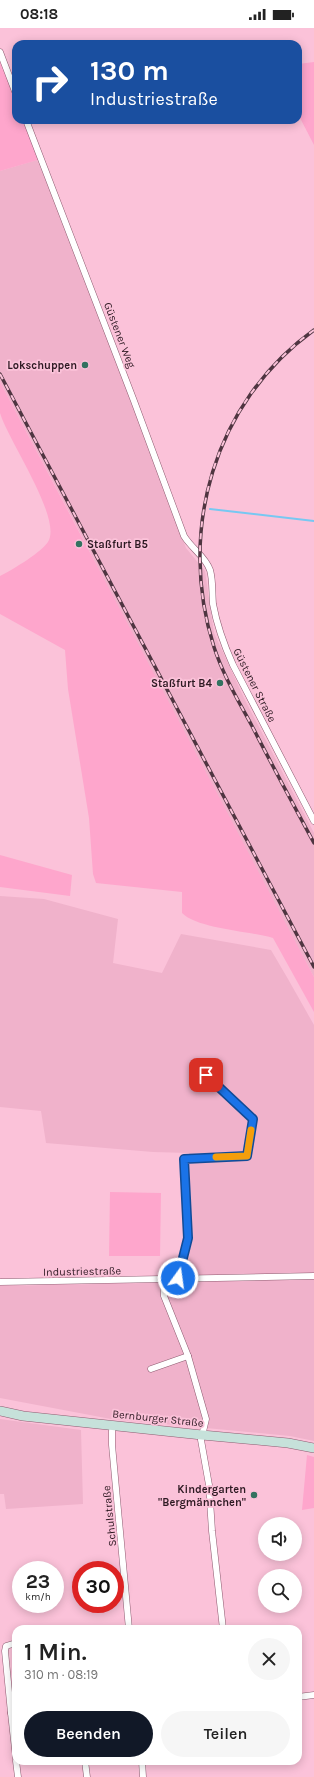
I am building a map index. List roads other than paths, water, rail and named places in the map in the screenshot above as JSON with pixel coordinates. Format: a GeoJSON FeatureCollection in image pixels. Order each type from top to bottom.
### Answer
{"type":"FeatureCollection","features":[{"type":"Feature","properties":{"kind":"main road","name":"Bernburger Straße"},"geometry":{"type":"LineString","coordinates":[[0,1411],[23,1416],[288,1443],[314,1448]]}},
{"type":"Feature","properties":{"kind":"street"},"geometry":{"type":"LineString","coordinates":[[0,52],[12,84]]}},
{"type":"Feature","properties":{"kind":"street","name":"Güstener Weg"},"geometry":{"type":"LineString","coordinates":[[28,124],[184,536],[189,544],[199,553]]}},
{"type":"Feature","properties":{"kind":"street","name":"Güstener Straße"},"geometry":{"type":"LineString","coordinates":[[199,553],[207,562],[211,572],[213,602],[223,643],[314,821]]}},
{"type":"Feature","properties":{"kind":"street"},"geometry":{"type":"LineString","coordinates":[[178,1278],[188,1238],[184,1159],[247,1156],[253,1119],[206,1075]]}},
{"type":"Feature","properties":{"kind":"street","name":"Industriestraße"},"geometry":{"type":"LineString","coordinates":[[0,1282],[314,1276]]}},
{"type":"Feature","properties":{"kind":"street"},"geometry":{"type":"LineString","coordinates":[[164,1279],[164,1296],[188,1356],[206,1419],[201,1440],[209,1485],[212,1531],[223,1625]]}},
{"type":"Feature","properties":{"kind":"street"},"geometry":{"type":"LineString","coordinates":[[151,1369],[188,1356]]}},
{"type":"Feature","properties":{"kind":"street","name":"Schulstraße"},"geometry":{"type":"LineString","coordinates":[[113,1425],[112,1445],[129,1625]]}},
{"type":"Feature","properties":{"kind":"street"},"geometry":{"type":"LineString","coordinates":[[12,1644],[6,1646],[5,1651],[12,1699]]}},
{"type":"Feature","properties":{"kind":"street"},"geometry":{"type":"LineString","coordinates":[[302,1696],[314,1695]]}},
{"type":"Feature","properties":{"kind":"street"},"geometry":{"type":"LineString","coordinates":[[17,1765],[18,1777]]}},
{"type":"Feature","properties":{"kind":"street"},"geometry":{"type":"LineString","coordinates":[[85,1765],[86,1777]]}},
{"type":"Feature","properties":{"kind":"street"},"geometry":{"type":"LineString","coordinates":[[142,1765],[143,1777]]}},
{"type":"Feature","properties":{"kind":"waterway"},"geometry":{"type":"LineString","coordinates":[[210,509],[314,521]]}},
{"type":"Feature","properties":{"kind":"railway"},"geometry":{"type":"LineString","coordinates":[[314,330],[279,360],[251,394],[229,431],[213,472],[203,515],[200,559],[204,603],[214,647],[222,668],[314,843]]}},
{"type":"Feature","properties":{"kind":"railway"},"geometry":{"type":"LineString","coordinates":[[0,374],[314,967]]}},
{"type":"Feature","properties":{"kind":"place","name":"Lokschuppen"},"geometry":{"type":"Point","coordinates":[85,365]}},
{"type":"Feature","properties":{"kind":"place","name":"Staßfurt B5"},"geometry":{"type":"Point","coordinates":[79,544]}},
{"type":"Feature","properties":{"kind":"place","name":"Staßfurt B4"},"geometry":{"type":"Point","coordinates":[220,683]}},
{"type":"Feature","properties":{"kind":"place","name":"Kindergarten \"Bergmännchen\""},"geometry":{"type":"Point","coordinates":[254,1495]}}]}
